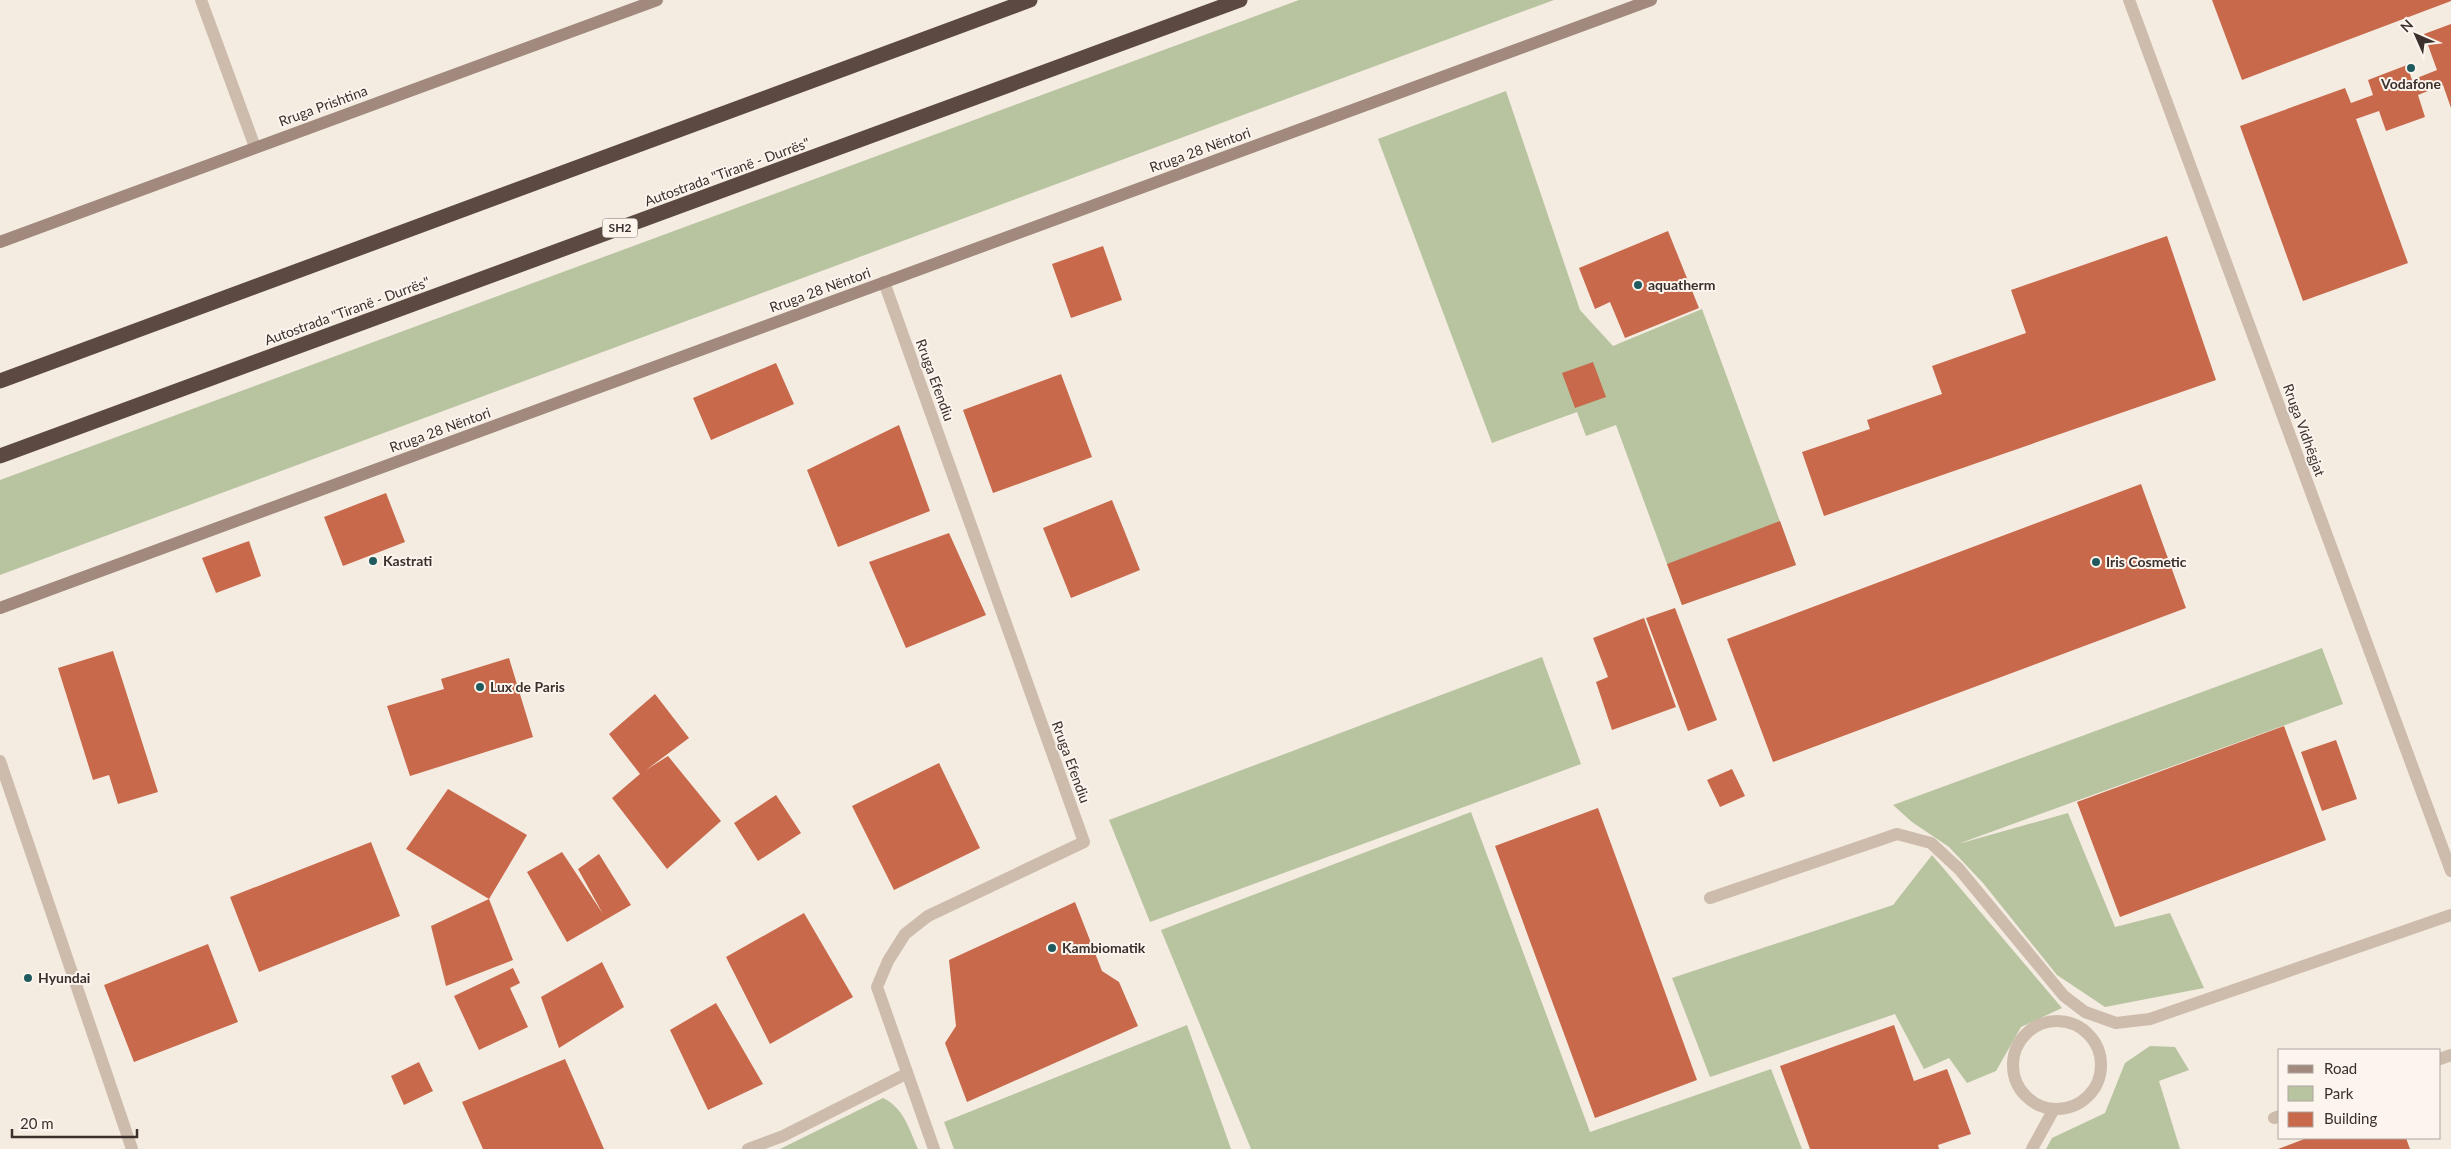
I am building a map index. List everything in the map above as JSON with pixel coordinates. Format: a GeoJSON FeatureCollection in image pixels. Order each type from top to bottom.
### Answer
{"type":"FeatureCollection","features":[{"type":"Feature","properties":{"kind":"highway"},"geometry":{"type":"LineString","coordinates":[[0,381],[1030,0]]}},
{"type":"Feature","properties":{"kind":"highway","name":"Autostrada \"Tiranë - Durrës\""},"geometry":{"type":"LineString","coordinates":[[0,456],[1240,0]]}},
{"type":"Feature","properties":{"kind":"main road","name":"Rruga Prishtina"},"geometry":{"type":"LineString","coordinates":[[0,242],[656,0]]}},
{"type":"Feature","properties":{"kind":"main road","name":"Rruga 28 Nëntori"},"geometry":{"type":"LineString","coordinates":[[0,608],[1651,0]]}},
{"type":"Feature","properties":{"kind":"street"},"geometry":{"type":"LineString","coordinates":[[200,0],[255,147]]}},
{"type":"Feature","properties":{"kind":"street","name":"Rruga Vidhëgjat"},"geometry":{"type":"LineString","coordinates":[[2129,0],[2451,871]]}},
{"type":"Feature","properties":{"kind":"street","name":"Rruga Efendiu"},"geometry":{"type":"LineString","coordinates":[[884,282],[1084,842],[928,916],[905,934],[888,960],[877,987],[906,1074],[934,1149]]}},
{"type":"Feature","properties":{"kind":"street"},"geometry":{"type":"LineString","coordinates":[[0,761],[132,1149]]}},
{"type":"Feature","properties":{"kind":"street"},"geometry":{"type":"LineString","coordinates":[[1710,898],[1897,834],[1931,843],[1959,869],[2064,996],[2085,1012],[2116,1023],[2150,1019],[2451,915]]}},
{"type":"Feature","properties":{"kind":"street"},"geometry":{"type":"LineString","coordinates":[[2070,1023],[2075,1004]]}},
{"type":"Feature","properties":{"kind":"street"},"geometry":{"type":"LineString","coordinates":[[2056,1021],[2070,1023],[2083,1028],[2093,1039],[2099,1051],[2100,1073],[2092,1092],[2082,1102],[2068,1108],[2054,1109],[2040,1106],[2027,1097],[2018,1085],[2013,1071],[2014,1056],[2020,1042],[2030,1031],[2042,1023],[2056,1021]]}},
{"type":"Feature","properties":{"kind":"street"},"geometry":{"type":"LineString","coordinates":[[748,1149],[783,1136],[906,1074]]}},
{"type":"Feature","properties":{"kind":"street"},"geometry":{"type":"LineString","coordinates":[[2032,1149],[2054,1109]]}},
{"type":"Feature","properties":{"kind":"green space"},"geometry":{"type":"Polygon","coordinates":[[[1299,0],[1554,0],[0,575],[0,480],[1299,0]]]}},
{"type":"Feature","properties":{"kind":"green space"},"geometry":{"type":"Polygon","coordinates":[[[1506,91],[1580,310],[1613,346],[1702,309],[1796,565],[1682,605],[1616,425],[1586,436],[1577,412],[1492,443],[1378,139],[1506,91]]]}},
{"type":"Feature","properties":{"kind":"green space"},"geometry":{"type":"Polygon","coordinates":[[[2322,648],[2343,704],[1958,844],[2068,813],[2115,927],[2170,913],[2204,988],[2105,1007],[2057,975],[1983,883],[1949,847],[1912,822],[1893,805],[2322,648]]]}},
{"type":"Feature","properties":{"kind":"green space"},"geometry":{"type":"Polygon","coordinates":[[[1542,657],[1581,764],[1150,922],[1109,820],[1542,657]]]}},
{"type":"Feature","properties":{"kind":"green space"},"geometry":{"type":"Polygon","coordinates":[[[1471,812],[1590,1132],[1771,1069],[1802,1149],[1251,1149],[1161,930],[1471,812]]]}},
{"type":"Feature","properties":{"kind":"green space"},"geometry":{"type":"Polygon","coordinates":[[[1932,855],[2062,1008],[2021,1027],[1996,1071],[1967,1083],[1949,1058],[1924,1069],[1895,1014],[1710,1077],[1672,978],[1893,905],[1932,855]]]}},
{"type":"Feature","properties":{"kind":"green space"},"geometry":{"type":"Polygon","coordinates":[[[1187,1025],[1231,1149],[954,1149],[944,1122],[1187,1025]]]}},
{"type":"Feature","properties":{"kind":"green space"},"geometry":{"type":"Polygon","coordinates":[[[2150,1046],[2175,1047],[2189,1070],[2159,1081],[2180,1149],[2046,1149],[2052,1138],[2105,1113],[2125,1063],[2150,1046]]]}},
{"type":"Feature","properties":{"kind":"green space"},"geometry":{"type":"Polygon","coordinates":[[[883,1098],[901,1113],[918,1149],[780,1149],[883,1098]]]}},
{"type":"Feature","properties":{"kind":"building"},"geometry":{"type":"Polygon","coordinates":[[[2212,0],[2451,0],[2451,1],[2242,80],[2212,0]]]}},
{"type":"Feature","properties":{"kind":"building"},"geometry":{"type":"Polygon","coordinates":[[[2451,24],[2451,108],[2443,85],[2418,95],[2425,117],[2386,131],[2379,111],[2356,119],[2408,263],[2303,301],[2240,126],[2345,88],[2351,103],[2373,95],[2368,80],[2407,65],[2412,80],[2437,70],[2424,34],[2451,24]]]}},
{"type":"Feature","properties":{"kind":"building","name":"aquatherm"},"geometry":{"type":"Polygon","coordinates":[[[1668,231],[1699,308],[1625,338],[1610,302],[1595,309],[1579,268],[1668,231]]]}},
{"type":"Feature","properties":{"kind":"building"},"geometry":{"type":"Polygon","coordinates":[[[2167,236],[2216,380],[1824,516],[1802,452],[1870,429],[1867,420],[1942,394],[1932,366],[2026,333],[2011,290],[2167,236]]]}},
{"type":"Feature","properties":{"kind":"building"},"geometry":{"type":"Polygon","coordinates":[[[1103,246],[1122,300],[1071,318],[1052,264],[1103,246]]]}},
{"type":"Feature","properties":{"kind":"building"},"geometry":{"type":"Polygon","coordinates":[[[1593,362],[1606,397],[1575,408],[1562,373],[1593,362]]]}},
{"type":"Feature","properties":{"kind":"building"},"geometry":{"type":"Polygon","coordinates":[[[776,363],[794,404],[711,440],[693,398],[776,363]]]}},
{"type":"Feature","properties":{"kind":"building"},"geometry":{"type":"Polygon","coordinates":[[[1061,374],[1092,457],[993,493],[963,410],[1061,374]]]}},
{"type":"Feature","properties":{"kind":"building"},"geometry":{"type":"Polygon","coordinates":[[[899,425],[930,511],[838,547],[807,470],[899,425]]]}},
{"type":"Feature","properties":{"kind":"building"},"geometry":{"type":"Polygon","coordinates":[[[2141,484],[2186,608],[1773,762],[1727,639],[2141,484]]]}},
{"type":"Feature","properties":{"kind":"building"},"geometry":{"type":"Polygon","coordinates":[[[386,493],[405,542],[343,566],[324,517],[386,493]]]}},
{"type":"Feature","properties":{"kind":"building"},"geometry":{"type":"Polygon","coordinates":[[[1112,500],[1140,570],[1071,598],[1043,528],[1112,500]]]}},
{"type":"Feature","properties":{"kind":"building"},"geometry":{"type":"Polygon","coordinates":[[[1780,521],[1796,565],[1682,605],[1667,564],[1780,521]]]}},
{"type":"Feature","properties":{"kind":"building"},"geometry":{"type":"Polygon","coordinates":[[[949,533],[986,615],[906,648],[869,562],[949,533]]]}},
{"type":"Feature","properties":{"kind":"building"},"geometry":{"type":"Polygon","coordinates":[[[249,541],[261,576],[216,593],[202,558],[249,541]]]}},
{"type":"Feature","properties":{"kind":"building"},"geometry":{"type":"Polygon","coordinates":[[[1675,608],[1717,720],[1688,731],[1646,618],[1675,608]]]}},
{"type":"Feature","properties":{"kind":"building"},"geometry":{"type":"Polygon","coordinates":[[[1644,618],[1676,707],[1612,730],[1596,682],[1608,677],[1593,638],[1644,618]]]}},
{"type":"Feature","properties":{"kind":"building"},"geometry":{"type":"Polygon","coordinates":[[[113,651],[158,792],[118,804],[109,775],[93,780],[58,668],[113,651]]]}},
{"type":"Feature","properties":{"kind":"building"},"geometry":{"type":"Polygon","coordinates":[[[509,658],[533,737],[410,776],[387,706],[444,689],[441,679],[509,658]]]}},
{"type":"Feature","properties":{"kind":"building"},"geometry":{"type":"Polygon","coordinates":[[[655,694],[689,738],[646,770],[668,756],[721,821],[667,869],[612,798],[640,774],[609,734],[655,694]]]}},
{"type":"Feature","properties":{"kind":"building"},"geometry":{"type":"Polygon","coordinates":[[[2284,726],[2326,840],[2120,917],[2077,802],[2284,726]]]}},
{"type":"Feature","properties":{"kind":"building"},"geometry":{"type":"Polygon","coordinates":[[[2336,740],[2357,799],[2322,811],[2301,752],[2336,740]]]}},
{"type":"Feature","properties":{"kind":"building"},"geometry":{"type":"Polygon","coordinates":[[[939,763],[980,848],[894,890],[852,806],[939,763]]]}},
{"type":"Feature","properties":{"kind":"building"},"geometry":{"type":"Polygon","coordinates":[[[1732,769],[1745,796],[1720,807],[1707,780],[1732,769]]]}},
{"type":"Feature","properties":{"kind":"building"},"geometry":{"type":"Polygon","coordinates":[[[448,789],[527,835],[489,899],[406,849],[448,789]]]}},
{"type":"Feature","properties":{"kind":"building"},"geometry":{"type":"Polygon","coordinates":[[[776,795],[801,833],[758,861],[734,823],[776,795]]]}},
{"type":"Feature","properties":{"kind":"building"},"geometry":{"type":"Polygon","coordinates":[[[1598,808],[1697,1080],[1595,1118],[1495,846],[1598,808]]]}},
{"type":"Feature","properties":{"kind":"building"},"geometry":{"type":"Polygon","coordinates":[[[371,842],[400,916],[259,972],[230,897],[371,842]]]}},
{"type":"Feature","properties":{"kind":"building"},"geometry":{"type":"Polygon","coordinates":[[[562,852],[603,914],[578,869],[599,854],[631,905],[567,942],[527,872],[562,852]]]}},
{"type":"Feature","properties":{"kind":"building"},"geometry":{"type":"Polygon","coordinates":[[[489,899],[513,960],[446,986],[431,926],[489,899]]]}},
{"type":"Feature","properties":{"kind":"building"},"geometry":{"type":"Polygon","coordinates":[[[1075,902],[1102,971],[1119,982],[1138,1026],[967,1102],[945,1043],[956,1026],[949,960],[1075,902]]]}},
{"type":"Feature","properties":{"kind":"building"},"geometry":{"type":"Polygon","coordinates":[[[804,913],[853,997],[770,1044],[726,957],[804,913]]]}},
{"type":"Feature","properties":{"kind":"building"},"geometry":{"type":"Polygon","coordinates":[[[208,944],[238,1022],[134,1062],[104,985],[208,944]]]}},
{"type":"Feature","properties":{"kind":"building"},"geometry":{"type":"Polygon","coordinates":[[[602,962],[624,1007],[559,1048],[541,997],[602,962]]]}},
{"type":"Feature","properties":{"kind":"building"},"geometry":{"type":"Polygon","coordinates":[[[513,968],[520,983],[510,988],[528,1027],[479,1050],[454,996],[513,968]]]}},
{"type":"Feature","properties":{"kind":"building"},"geometry":{"type":"Polygon","coordinates":[[[716,1003],[763,1084],[708,1110],[670,1030],[716,1003]]]}},
{"type":"Feature","properties":{"kind":"building"},"geometry":{"type":"Polygon","coordinates":[[[1894,1025],[1914,1081],[1947,1069],[1971,1134],[1938,1145],[1939,1149],[1810,1149],[1780,1066],[1894,1025]]]}},
{"type":"Feature","properties":{"kind":"building"},"geometry":{"type":"Polygon","coordinates":[[[565,1059],[604,1149],[483,1149],[462,1102],[565,1059]]]}},
{"type":"Feature","properties":{"kind":"building"},"geometry":{"type":"Polygon","coordinates":[[[419,1062],[433,1091],[404,1105],[391,1076],[419,1062]]]}},
{"type":"Feature","properties":{"kind":"building"},"geometry":{"type":"Polygon","coordinates":[[[2304,1139],[2406,1139],[2410,1149],[2278,1149],[2304,1139]]]}},
{"type":"Feature","properties":{"kind":"place","name":"Vodafone"},"geometry":{"type":"Point","coordinates":[2411,68]}},
{"type":"Feature","properties":{"kind":"place","name":"aquatherm"},"geometry":{"type":"Point","coordinates":[1638,285]}},
{"type":"Feature","properties":{"kind":"place","name":"Kastrati"},"geometry":{"type":"Point","coordinates":[373,561]}},
{"type":"Feature","properties":{"kind":"place","name":"Iris Cosmetic"},"geometry":{"type":"Point","coordinates":[2096,562]}},
{"type":"Feature","properties":{"kind":"place","name":"Lux de Paris"},"geometry":{"type":"Point","coordinates":[480,687]}},
{"type":"Feature","properties":{"kind":"place","name":"Kambiomatik"},"geometry":{"type":"Point","coordinates":[1052,948]}},
{"type":"Feature","properties":{"kind":"place","name":"Hyundai"},"geometry":{"type":"Point","coordinates":[28,978]}}]}
